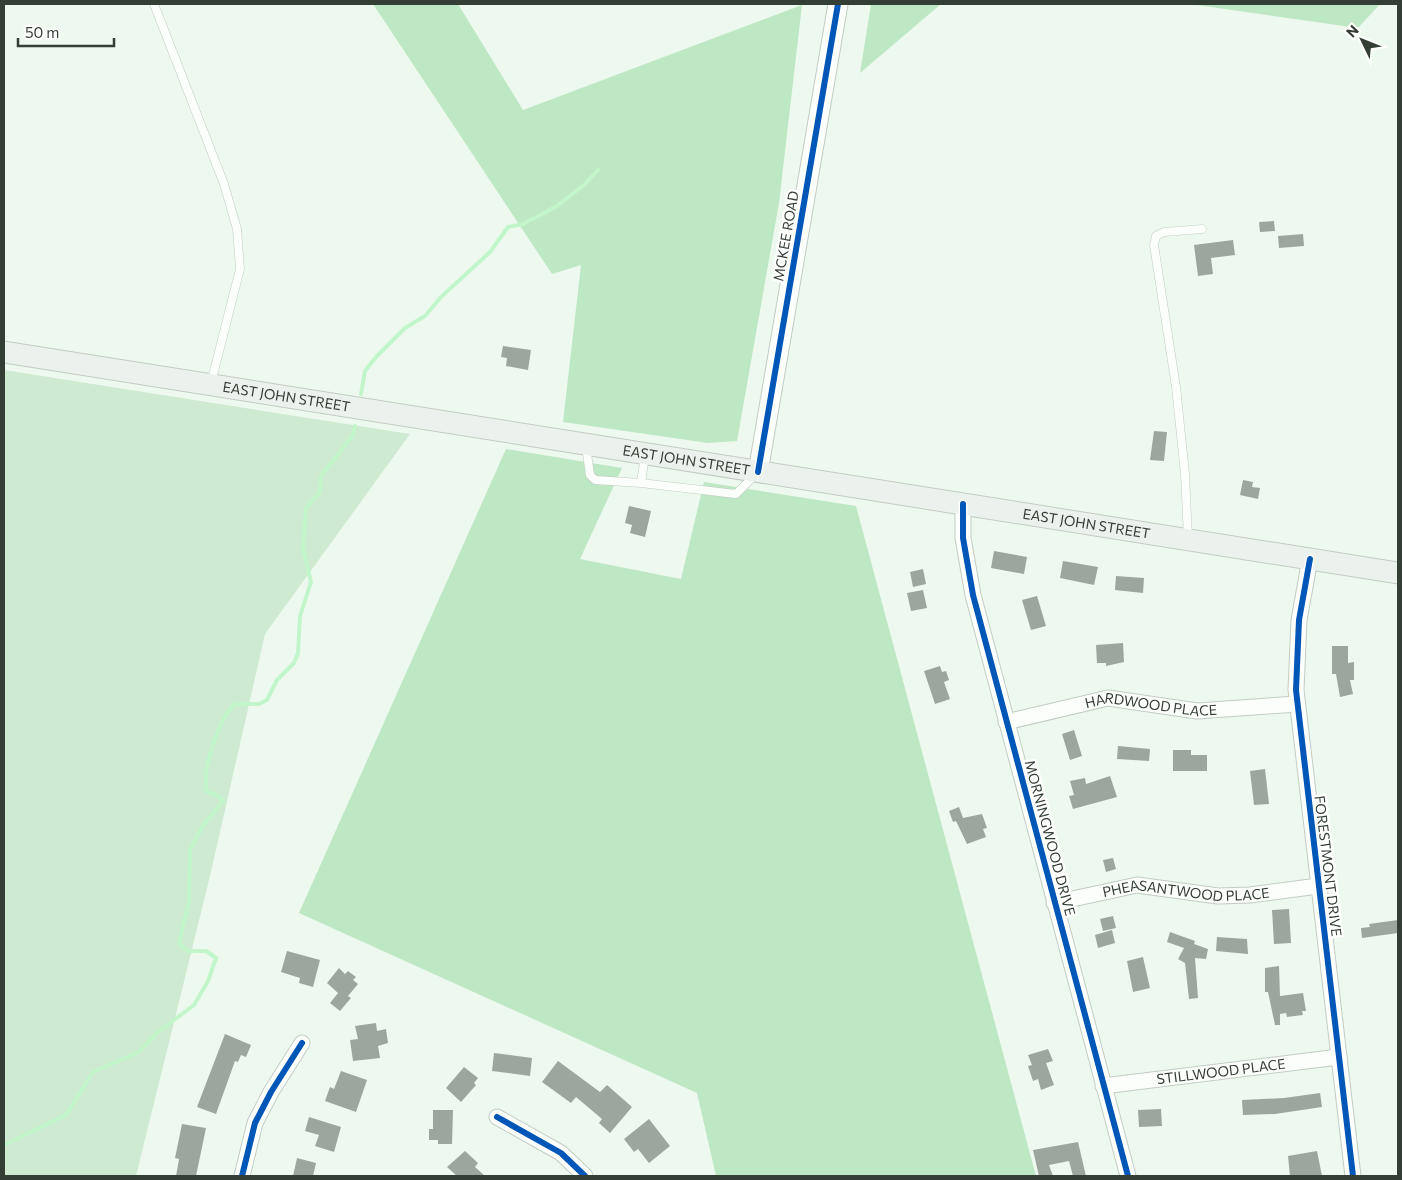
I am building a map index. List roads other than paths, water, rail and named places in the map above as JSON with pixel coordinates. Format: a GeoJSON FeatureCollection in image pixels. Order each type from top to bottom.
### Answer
{"type":"FeatureCollection","features":[{"type":"Feature","properties":{"kind":"main road","name":"EAST JOHN STREET"},"geometry":{"type":"LineString","coordinates":[[4,352],[1398,573]]}},
{"type":"Feature","properties":{"kind":"street","name":"MCKEE ROAD"},"geometry":{"type":"LineString","coordinates":[[758,472],[838,4]]}},
{"type":"Feature","properties":{"kind":"street","name":"MORNINGWOOD DRIVE"},"geometry":{"type":"LineString","coordinates":[[963,504],[963,538],[973,595],[1128,1176]]}},
{"type":"Feature","properties":{"kind":"street","name":"FORESTMONT DRIVE"},"geometry":{"type":"LineString","coordinates":[[1310,559],[1299,620],[1295,662],[1297,704],[1353,1176]]}},
{"type":"Feature","properties":{"kind":"street","name":"HARDWOOD PLACE"},"geometry":{"type":"LineString","coordinates":[[1006,722],[1108,698],[1197,711],[1297,704]]}},
{"type":"Feature","properties":{"kind":"street","name":"PHEASANTWOOD PLACE"},"geometry":{"type":"LineString","coordinates":[[1054,903],[1136,885],[1218,896],[1250,895],[1318,886]]}},
{"type":"Feature","properties":{"kind":"street"},"geometry":{"type":"LineString","coordinates":[[242,1176],[255,1123],[271,1092],[302,1043]]}},
{"type":"Feature","properties":{"kind":"street","name":"STILLWOOD PLACE"},"geometry":{"type":"LineString","coordinates":[[1103,1086],[1339,1057]]}},
{"type":"Feature","properties":{"kind":"street"},"geometry":{"type":"LineString","coordinates":[[497,1118],[561,1153],[585,1176]]}},
{"type":"Feature","properties":{"kind":"lane"},"geometry":{"type":"LineString","coordinates":[[154,4],[224,184],[237,229],[240,269],[211,385]]}},
{"type":"Feature","properties":{"kind":"lane"},"geometry":{"type":"LineString","coordinates":[[1188,540],[1185,474],[1176,387],[1154,245],[1156,236],[1164,232],[1202,229]]}},
{"type":"Feature","properties":{"kind":"lane"},"geometry":{"type":"LineString","coordinates":[[586,444],[590,475],[595,480],[641,483],[736,494],[758,472]]}},
{"type":"Feature","properties":{"kind":"lane"},"geometry":{"type":"LineString","coordinates":[[641,483],[645,455]]}},
{"type":"Feature","properties":{"kind":"waterway"},"geometry":{"type":"LineString","coordinates":[[361,394],[365,371],[376,357],[405,328],[425,316],[441,297],[490,252],[508,227],[523,224],[557,206],[584,185],[598,170]]}},
{"type":"Feature","properties":{"kind":"waterway"},"geometry":{"type":"LineString","coordinates":[[4,1145],[66,1115],[93,1072],[139,1052],[158,1032],[194,1005],[208,981],[216,958],[206,951],[188,951],[179,943],[189,901],[190,850],[202,827],[223,801],[217,795],[207,792],[206,783],[209,759],[223,721],[235,704],[259,704],[267,700],[277,680],[294,663],[298,653],[300,616],[311,582],[303,548],[306,508],[320,492],[321,476],[353,435],[355,426]]}}]}
